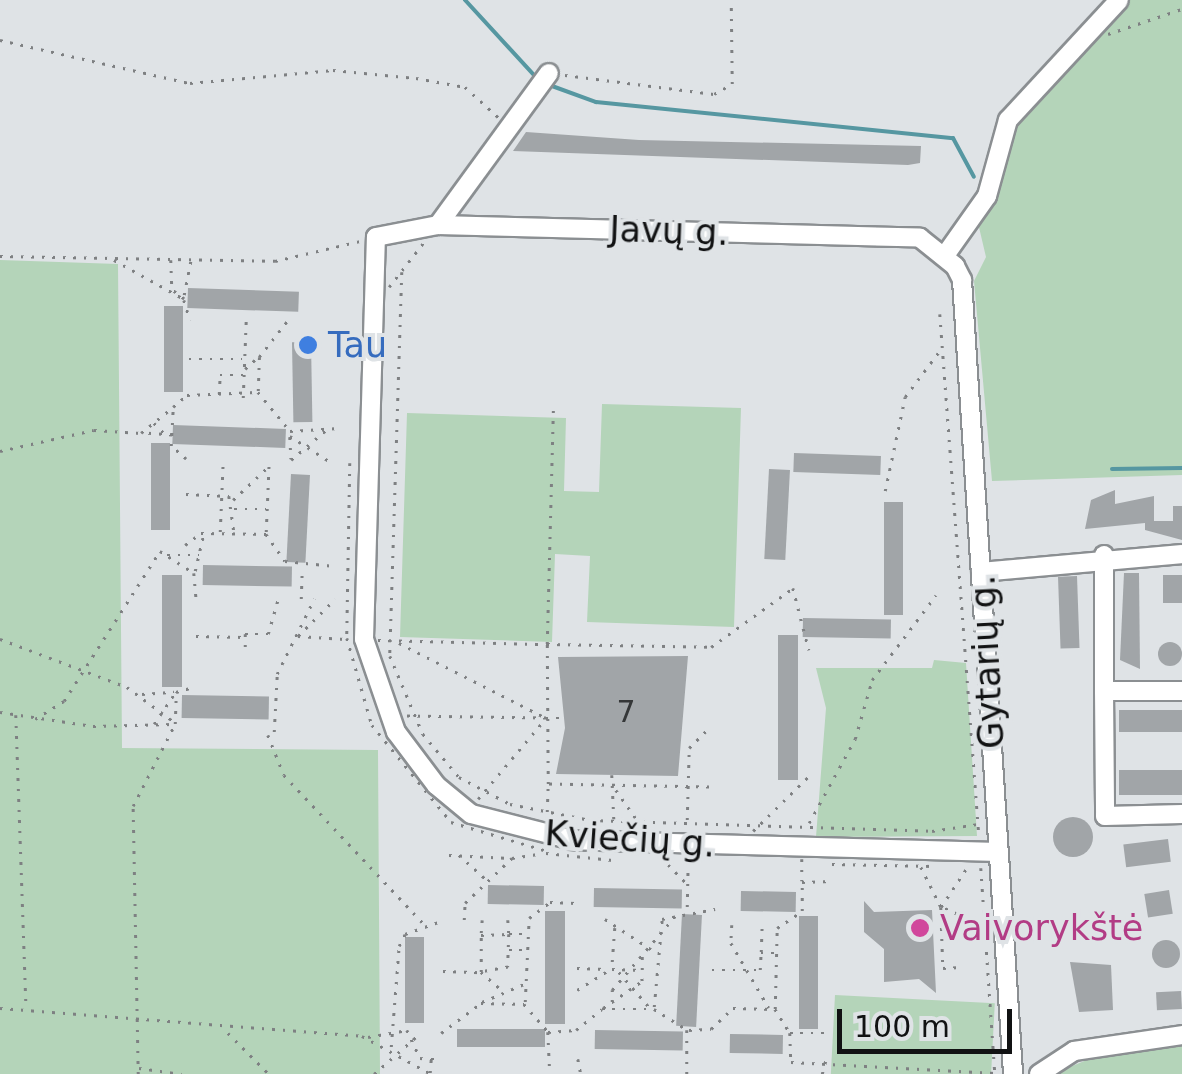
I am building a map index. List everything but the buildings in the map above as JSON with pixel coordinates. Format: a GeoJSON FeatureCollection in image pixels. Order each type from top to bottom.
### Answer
{"type":"FeatureCollection","features":[{"type":"Feature","properties":{"kind":"street"},"geometry":{"type":"LineString","coordinates":[[946,254],[987,196],[1008,120],[1118,0]]}},
{"type":"Feature","properties":{"kind":"street"},"geometry":{"type":"LineString","coordinates":[[438,225],[549,73]]}},
{"type":"Feature","properties":{"kind":"street","name":"Javų g."},"geometry":{"type":"LineString","coordinates":[[382,232],[438,225],[920,238],[946,254]]}},
{"type":"Feature","properties":{"kind":"street","name":"Kviečių g."},"geometry":{"type":"LineString","coordinates":[[382,232],[356,639],[396,732],[436,785],[471,814],[546,836],[648,845],[982,859]]}},
{"type":"Feature","properties":{"kind":"street","name":"Gytarių g."},"geometry":{"type":"LineString","coordinates":[[946,254],[962,280],[982,572],[982,859],[1004,1073]]}},
{"type":"Feature","properties":{"kind":"street"},"geometry":{"type":"LineString","coordinates":[[982,572],[1104,555],[1182,554]]}},
{"type":"Feature","properties":{"kind":"street"},"geometry":{"type":"LineString","coordinates":[[1104,555],[1106,816],[1182,814]]}},
{"type":"Feature","properties":{"kind":"street"},"geometry":{"type":"LineString","coordinates":[[1104,692],[1182,691]]}},
{"type":"Feature","properties":{"kind":"street"},"geometry":{"type":"LineString","coordinates":[[1038,1074],[1074,1051],[1182,1034]]}},
{"type":"Feature","properties":{"kind":"path"},"geometry":{"type":"LineString","coordinates":[[549,73],[714,94],[732,84],[731,0]]}},
{"type":"Feature","properties":{"kind":"path"},"geometry":{"type":"LineString","coordinates":[[1096,38],[1182,10]]}},
{"type":"Feature","properties":{"kind":"path"},"geometry":{"type":"LineString","coordinates":[[0,40],[190,84],[333,70],[449,84],[494,106],[500,138]]}},
{"type":"Feature","properties":{"kind":"path"},"geometry":{"type":"LineString","coordinates":[[438,225],[396,290],[391,640],[412,714],[441,759],[482,792],[548,812],[614,820],[932,831],[978,824]]}},
{"type":"Feature","properties":{"kind":"path"},"geometry":{"type":"LineString","coordinates":[[0,256],[301,259],[382,232]]}},
{"type":"Feature","properties":{"kind":"path"},"geometry":{"type":"LineString","coordinates":[[112,258],[166,295],[184,297]]}},
{"type":"Feature","properties":{"kind":"path"},"geometry":{"type":"LineString","coordinates":[[171,259],[172,290]]}},
{"type":"Feature","properties":{"kind":"path"},"geometry":{"type":"LineString","coordinates":[[190,320],[184,297],[191,259]]}},
{"type":"Feature","properties":{"kind":"path"},"geometry":{"type":"LineString","coordinates":[[172,290],[184,297]]}},
{"type":"Feature","properties":{"kind":"path"},"geometry":{"type":"LineString","coordinates":[[166,295],[172,290]]}},
{"type":"Feature","properties":{"kind":"path"},"geometry":{"type":"LineString","coordinates":[[732,925],[747,970],[790,1033],[791,1062],[822,1068],[1004,1073],[978,824],[940,314]]}},
{"type":"Feature","properties":{"kind":"path"},"geometry":{"type":"LineString","coordinates":[[243,398],[246,320]]}},
{"type":"Feature","properties":{"kind":"path"},"geometry":{"type":"LineString","coordinates":[[219,396],[220,374],[244,372],[288,320]]}},
{"type":"Feature","properties":{"kind":"path"},"geometry":{"type":"LineString","coordinates":[[885,491],[904,397],[942,348]]}},
{"type":"Feature","properties":{"kind":"path"},"geometry":{"type":"LineString","coordinates":[[258,357],[258,392],[290,434],[332,462]]}},
{"type":"Feature","properties":{"kind":"path"},"geometry":{"type":"LineString","coordinates":[[189,359],[245,359]]}},
{"type":"Feature","properties":{"kind":"path"},"geometry":{"type":"LineString","coordinates":[[142,432],[187,396],[243,398],[258,392]]}},
{"type":"Feature","properties":{"kind":"path"},"geometry":{"type":"LineString","coordinates":[[173,407],[172,435],[186,459]]}},
{"type":"Feature","properties":{"kind":"path"},"geometry":{"type":"LineString","coordinates":[[546,836],[553,409]]}},
{"type":"Feature","properties":{"kind":"path"},"geometry":{"type":"LineString","coordinates":[[154,422],[166,435]]}},
{"type":"Feature","properties":{"kind":"path"},"geometry":{"type":"LineString","coordinates":[[290,434],[291,460],[328,428]]}},
{"type":"Feature","properties":{"kind":"path"},"geometry":{"type":"LineString","coordinates":[[290,434],[339,428]]}},
{"type":"Feature","properties":{"kind":"path"},"geometry":{"type":"LineString","coordinates":[[0,451],[94,430],[172,435]]}},
{"type":"Feature","properties":{"kind":"path"},"geometry":{"type":"LineString","coordinates":[[220,534],[223,459]]}},
{"type":"Feature","properties":{"kind":"path"},"geometry":{"type":"LineString","coordinates":[[269,459],[266,534],[285,561],[302,568],[335,566]]}},
{"type":"Feature","properties":{"kind":"path"},"geometry":{"type":"LineString","coordinates":[[233,500],[268,467]]}},
{"type":"Feature","properties":{"kind":"path"},"geometry":{"type":"LineString","coordinates":[[186,494],[222,495],[233,500]]}},
{"type":"Feature","properties":{"kind":"path"},"geometry":{"type":"LineString","coordinates":[[233,500],[234,534]]}},
{"type":"Feature","properties":{"kind":"path"},"geometry":{"type":"LineString","coordinates":[[234,510],[267,510]]}},
{"type":"Feature","properties":{"kind":"path"},"geometry":{"type":"LineString","coordinates":[[185,545],[203,534],[266,534]]}},
{"type":"Feature","properties":{"kind":"path"},"geometry":{"type":"LineString","coordinates":[[196,598],[194,573],[203,534]]}},
{"type":"Feature","properties":{"kind":"path"},"geometry":{"type":"LineString","coordinates":[[35,719],[64,701],[132,600],[134,580],[166,555],[201,554]]}},
{"type":"Feature","properties":{"kind":"path"},"geometry":{"type":"LineString","coordinates":[[166,555],[194,573]]}},
{"type":"Feature","properties":{"kind":"path"},"geometry":{"type":"LineString","coordinates":[[301,599],[302,568]]}},
{"type":"Feature","properties":{"kind":"path"},"geometry":{"type":"LineString","coordinates":[[298,636],[711,648],[793,588],[809,650]]}},
{"type":"Feature","properties":{"kind":"path"},"geometry":{"type":"LineString","coordinates":[[809,823],[855,739],[872,680],[936,595]]}},
{"type":"Feature","properties":{"kind":"path"},"geometry":{"type":"LineString","coordinates":[[196,636],[245,638],[268,634],[278,599]]}},
{"type":"Feature","properties":{"kind":"path"},"geometry":{"type":"LineString","coordinates":[[274,732],[277,674],[314,599]]}},
{"type":"Feature","properties":{"kind":"path"},"geometry":{"type":"LineString","coordinates":[[294,640],[335,600]]}},
{"type":"Feature","properties":{"kind":"path"},"geometry":{"type":"LineString","coordinates":[[245,638],[245,646]]}},
{"type":"Feature","properties":{"kind":"path"},"geometry":{"type":"LineString","coordinates":[[0,639],[139,694],[174,723]]}},
{"type":"Feature","properties":{"kind":"path"},"geometry":{"type":"LineString","coordinates":[[391,640],[546,718]]}},
{"type":"Feature","properties":{"kind":"path"},"geometry":{"type":"LineString","coordinates":[[139,694],[194,687]]}},
{"type":"Feature","properties":{"kind":"path"},"geometry":{"type":"LineString","coordinates":[[153,725],[176,692]]}},
{"type":"Feature","properties":{"kind":"path"},"geometry":{"type":"LineString","coordinates":[[138,1074],[133,806],[174,723],[176,692]]}},
{"type":"Feature","properties":{"kind":"path"},"geometry":{"type":"LineString","coordinates":[[0,712],[35,719],[174,723]]}},
{"type":"Feature","properties":{"kind":"path"},"geometry":{"type":"LineString","coordinates":[[399,718],[412,714],[565,718]]}},
{"type":"Feature","properties":{"kind":"path"},"geometry":{"type":"LineString","coordinates":[[16,715],[26,1007]]}},
{"type":"Feature","properties":{"kind":"path"},"geometry":{"type":"LineString","coordinates":[[475,804],[546,718]]}},
{"type":"Feature","properties":{"kind":"path"},"geometry":{"type":"LineString","coordinates":[[688,822],[689,748],[709,728]]}},
{"type":"Feature","properties":{"kind":"path"},"geometry":{"type":"LineString","coordinates":[[268,735],[284,775],[424,924]]}},
{"type":"Feature","properties":{"kind":"path"},"geometry":{"type":"LineString","coordinates":[[612,775],[614,836]]}},
{"type":"Feature","properties":{"kind":"path"},"geometry":{"type":"LineString","coordinates":[[761,824],[809,776]]}},
{"type":"Feature","properties":{"kind":"path"},"geometry":{"type":"LineString","coordinates":[[548,784],[615,789],[709,787]]}},
{"type":"Feature","properties":{"kind":"path"},"geometry":{"type":"LineString","coordinates":[[615,789],[638,820]]}},
{"type":"Feature","properties":{"kind":"path"},"geometry":{"type":"LineString","coordinates":[[648,845],[688,885]]}},
{"type":"Feature","properties":{"kind":"path"},"geometry":{"type":"LineString","coordinates":[[687,909],[689,846]]}},
{"type":"Feature","properties":{"kind":"path"},"geometry":{"type":"LineString","coordinates":[[771,928],[778,928],[802,911],[802,849]]}},
{"type":"Feature","properties":{"kind":"path"},"geometry":{"type":"LineString","coordinates":[[449,855],[614,860]]}},
{"type":"Feature","properties":{"kind":"path"},"geometry":{"type":"LineString","coordinates":[[460,855],[488,881]]}},
{"type":"Feature","properties":{"kind":"path"},"geometry":{"type":"LineString","coordinates":[[464,920],[466,903],[512,858]]}},
{"type":"Feature","properties":{"kind":"path"},"geometry":{"type":"LineString","coordinates":[[832,864],[917,858],[982,859]]}},
{"type":"Feature","properties":{"kind":"path"},"geometry":{"type":"LineString","coordinates":[[917,858],[941,908],[943,968],[960,967]]}},
{"type":"Feature","properties":{"kind":"path"},"geometry":{"type":"LineString","coordinates":[[941,908],[982,859]]}},
{"type":"Feature","properties":{"kind":"path"},"geometry":{"type":"LineString","coordinates":[[802,882],[832,882]]}},
{"type":"Feature","properties":{"kind":"path"},"geometry":{"type":"LineString","coordinates":[[550,1074],[548,1032],[524,1004],[529,918],[550,902],[576,903]]}},
{"type":"Feature","properties":{"kind":"path"},"geometry":{"type":"LineString","coordinates":[[941,908],[957,914]]}},
{"type":"Feature","properties":{"kind":"path"},"geometry":{"type":"LineString","coordinates":[[652,1009],[662,919],[687,909],[715,909]]}},
{"type":"Feature","properties":{"kind":"path"},"geometry":{"type":"LineString","coordinates":[[612,1002],[622,977],[660,941],[678,913]]}},
{"type":"Feature","properties":{"kind":"path"},"geometry":{"type":"LineString","coordinates":[[605,919],[642,950],[660,950]]}},
{"type":"Feature","properties":{"kind":"path"},"geometry":{"type":"LineString","coordinates":[[390,1050],[396,1029],[398,946],[424,924],[444,920]]}},
{"type":"Feature","properties":{"kind":"path"},"geometry":{"type":"LineString","coordinates":[[480,972],[482,920]]}},
{"type":"Feature","properties":{"kind":"path"},"geometry":{"type":"LineString","coordinates":[[443,971],[506,971],[508,920]]}},
{"type":"Feature","properties":{"kind":"path"},"geometry":{"type":"LineString","coordinates":[[613,970],[615,928]]}},
{"type":"Feature","properties":{"kind":"path"},"geometry":{"type":"LineString","coordinates":[[712,970],[760,970],[762,928]]}},
{"type":"Feature","properties":{"kind":"path"},"geometry":{"type":"LineString","coordinates":[[772,1009],[778,928]]}},
{"type":"Feature","properties":{"kind":"path"},"geometry":{"type":"LineString","coordinates":[[482,935],[528,934]]}},
{"type":"Feature","properties":{"kind":"path"},"geometry":{"type":"LineString","coordinates":[[508,950],[527,950]]}},
{"type":"Feature","properties":{"kind":"path"},"geometry":{"type":"LineString","coordinates":[[548,1032],[576,1030],[632,988],[640,970],[642,950]]}},
{"type":"Feature","properties":{"kind":"path"},"geometry":{"type":"LineString","coordinates":[[761,953],[776,953]]}},
{"type":"Feature","properties":{"kind":"path"},"geometry":{"type":"LineString","coordinates":[[577,968],[640,970]]}},
{"type":"Feature","properties":{"kind":"path"},"geometry":{"type":"LineString","coordinates":[[613,970],[652,1009],[687,1030],[711,1028],[733,1008],[772,1009]]}},
{"type":"Feature","properties":{"kind":"path"},"geometry":{"type":"LineString","coordinates":[[576,990],[613,970]]}},
{"type":"Feature","properties":{"kind":"path"},"geometry":{"type":"LineString","coordinates":[[480,972],[502,990]]}},
{"type":"Feature","properties":{"kind":"path"},"geometry":{"type":"LineString","coordinates":[[441,1033],[480,1002],[525,984]]}},
{"type":"Feature","properties":{"kind":"path"},"geometry":{"type":"LineString","coordinates":[[480,1002],[524,1004]]}},
{"type":"Feature","properties":{"kind":"path"},"geometry":{"type":"LineString","coordinates":[[0,1008],[26,1007],[138,1024],[225,1031],[366,1038],[396,1029],[414,1038],[430,1059],[430,1074]]}},
{"type":"Feature","properties":{"kind":"path"},"geometry":{"type":"LineString","coordinates":[[602,1009],[652,1009]]}},
{"type":"Feature","properties":{"kind":"path"},"geometry":{"type":"LineString","coordinates":[[687,1030],[687,1074]]}},
{"type":"Feature","properties":{"kind":"path"},"geometry":{"type":"LineString","coordinates":[[225,1031],[269,1074]]}},
{"type":"Feature","properties":{"kind":"path"},"geometry":{"type":"LineString","coordinates":[[790,1033],[828,1032]]}},
{"type":"Feature","properties":{"kind":"path"},"geometry":{"type":"LineString","coordinates":[[366,1038],[430,1074]]}},
{"type":"Feature","properties":{"kind":"path"},"geometry":{"type":"LineString","coordinates":[[374,1074],[414,1038]]}},
{"type":"Feature","properties":{"kind":"path"},"geometry":{"type":"LineString","coordinates":[[824,1074],[822,1068],[828,1055]]}},
{"type":"Feature","properties":{"kind":"path"},"geometry":{"type":"LineString","coordinates":[[430,1059],[440,1058]]}},
{"type":"Feature","properties":{"kind":"path"},"geometry":{"type":"LineString","coordinates":[[578,1059],[581,1074]]}},
{"type":"Feature","properties":{"kind":"path"},"geometry":{"type":"LineString","coordinates":[[806,1074],[809,1066]]}},
{"type":"Feature","properties":{"kind":"path"},"geometry":{"type":"LineString","coordinates":[[138,1068],[182,1074]]}},
{"type":"Feature","properties":{"kind":"green space"},"geometry":{"type":"Polygon","coordinates":[[[1128,0],[1182,0],[1182,475],[992,481],[974,281],[986,257],[978,223],[1021,112],[1128,0]]]}},
{"type":"Feature","properties":{"kind":"green space"},"geometry":{"type":"Polygon","coordinates":[[[0,260],[118,264],[122,748],[378,750],[380,1074],[0,1074],[0,260]]]}},
{"type":"Feature","properties":{"kind":"green space"},"geometry":{"type":"Polygon","coordinates":[[[602,404],[741,408],[734,627],[587,622],[590,556],[555,554],[552,642],[400,637],[407,413],[566,418],[564,491],[599,492],[602,404]]]}},
{"type":"Feature","properties":{"kind":"green space"},"geometry":{"type":"Polygon","coordinates":[[[934,660],[966,663],[977,836],[816,837],[826,708],[816,668],[932,668],[934,660]]]}},
{"type":"Feature","properties":{"kind":"green space"},"geometry":{"type":"Polygon","coordinates":[[[835,995],[995,1003],[991,1074],[831,1074],[835,995]]]}},
{"type":"Feature","properties":{"kind":"green space"},"geometry":{"type":"Polygon","coordinates":[[[1182,1042],[1182,1074],[1053,1074],[1094,1057],[1182,1042]]]}},
{"type":"Feature","properties":{"kind":"waterway"},"geometry":{"type":"LineString","coordinates":[[465,0],[534,75]]}},
{"type":"Feature","properties":{"kind":"waterway"},"geometry":{"type":"LineString","coordinates":[[552,86],[596,102],[953,138],[974,177]]}},
{"type":"Feature","properties":{"kind":"waterway"},"geometry":{"type":"LineString","coordinates":[[1112,469],[1182,468]]}},
{"type":"Feature","properties":{"kind":"place","name":"Tau"},"geometry":{"type":"Point","coordinates":[308,345]}},
{"type":"Feature","properties":{"kind":"place","name":"Vaivorykštė"},"geometry":{"type":"Point","coordinates":[920,928]}}]}
